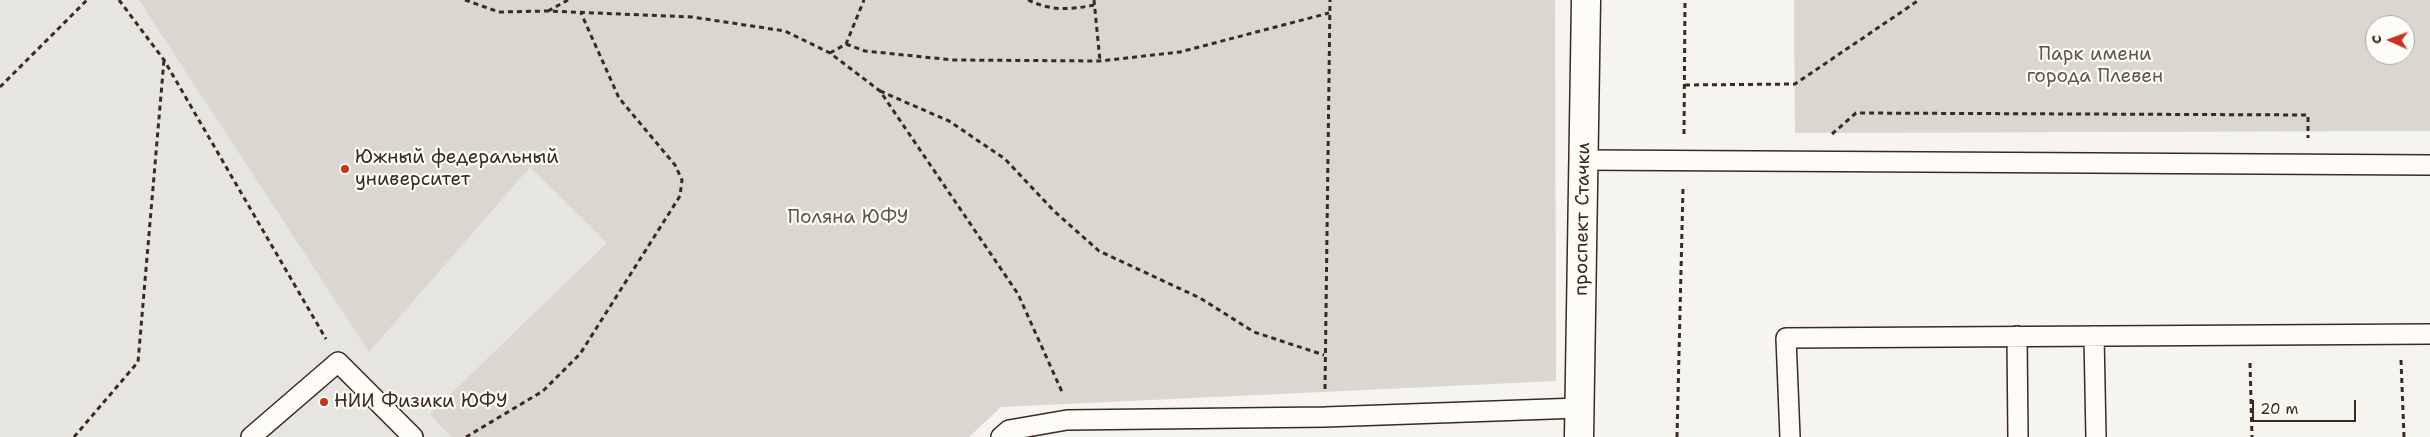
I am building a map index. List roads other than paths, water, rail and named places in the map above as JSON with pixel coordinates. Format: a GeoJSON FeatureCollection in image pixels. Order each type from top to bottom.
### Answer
{"type":"FeatureCollection","features":[{"type":"Feature","properties":{"kind":"main road","name":"проспект Стачки"},"geometry":{"type":"LineString","coordinates":[[1579,437],[1586,0]]}},
{"type":"Feature","properties":{"kind":"lane"},"geometry":{"type":"LineString","coordinates":[[1584,160],[2430,165]]}},
{"type":"Feature","properties":{"kind":"lane"},"geometry":{"type":"LineString","coordinates":[[1790,437],[1786,338],[2430,334]]}},
{"type":"Feature","properties":{"kind":"lane"},"geometry":{"type":"LineString","coordinates":[[2016,336],[2018,437]]}},
{"type":"Feature","properties":{"kind":"lane"},"geometry":{"type":"LineString","coordinates":[[2094,336],[2096,437]]}},
{"type":"Feature","properties":{"kind":"lane"},"geometry":{"type":"LineString","coordinates":[[252,437],[338,362],[413,437]]}},
{"type":"Feature","properties":{"kind":"lane"},"geometry":{"type":"LineString","coordinates":[[1001,437],[1009,430],[1067,420],[1325,417],[1579,408]]}},
{"type":"Feature","properties":{"kind":"place","name":"Южный федеральный университет"},"geometry":{"type":"Point","coordinates":[345,169]}},
{"type":"Feature","properties":{"kind":"place","name":"НИИ Физики ЮФУ"},"geometry":{"type":"Point","coordinates":[324,402]}},
{"type":"Feature","properties":{"kind":"park label","name":"Парк имени города Плевен"},"geometry":{"type":"Point","coordinates":[2095,66]}},
{"type":"Feature","properties":{"kind":"park label","name":"Поляна ЮФУ"},"geometry":{"type":"Point","coordinates":[848,218]}}]}
